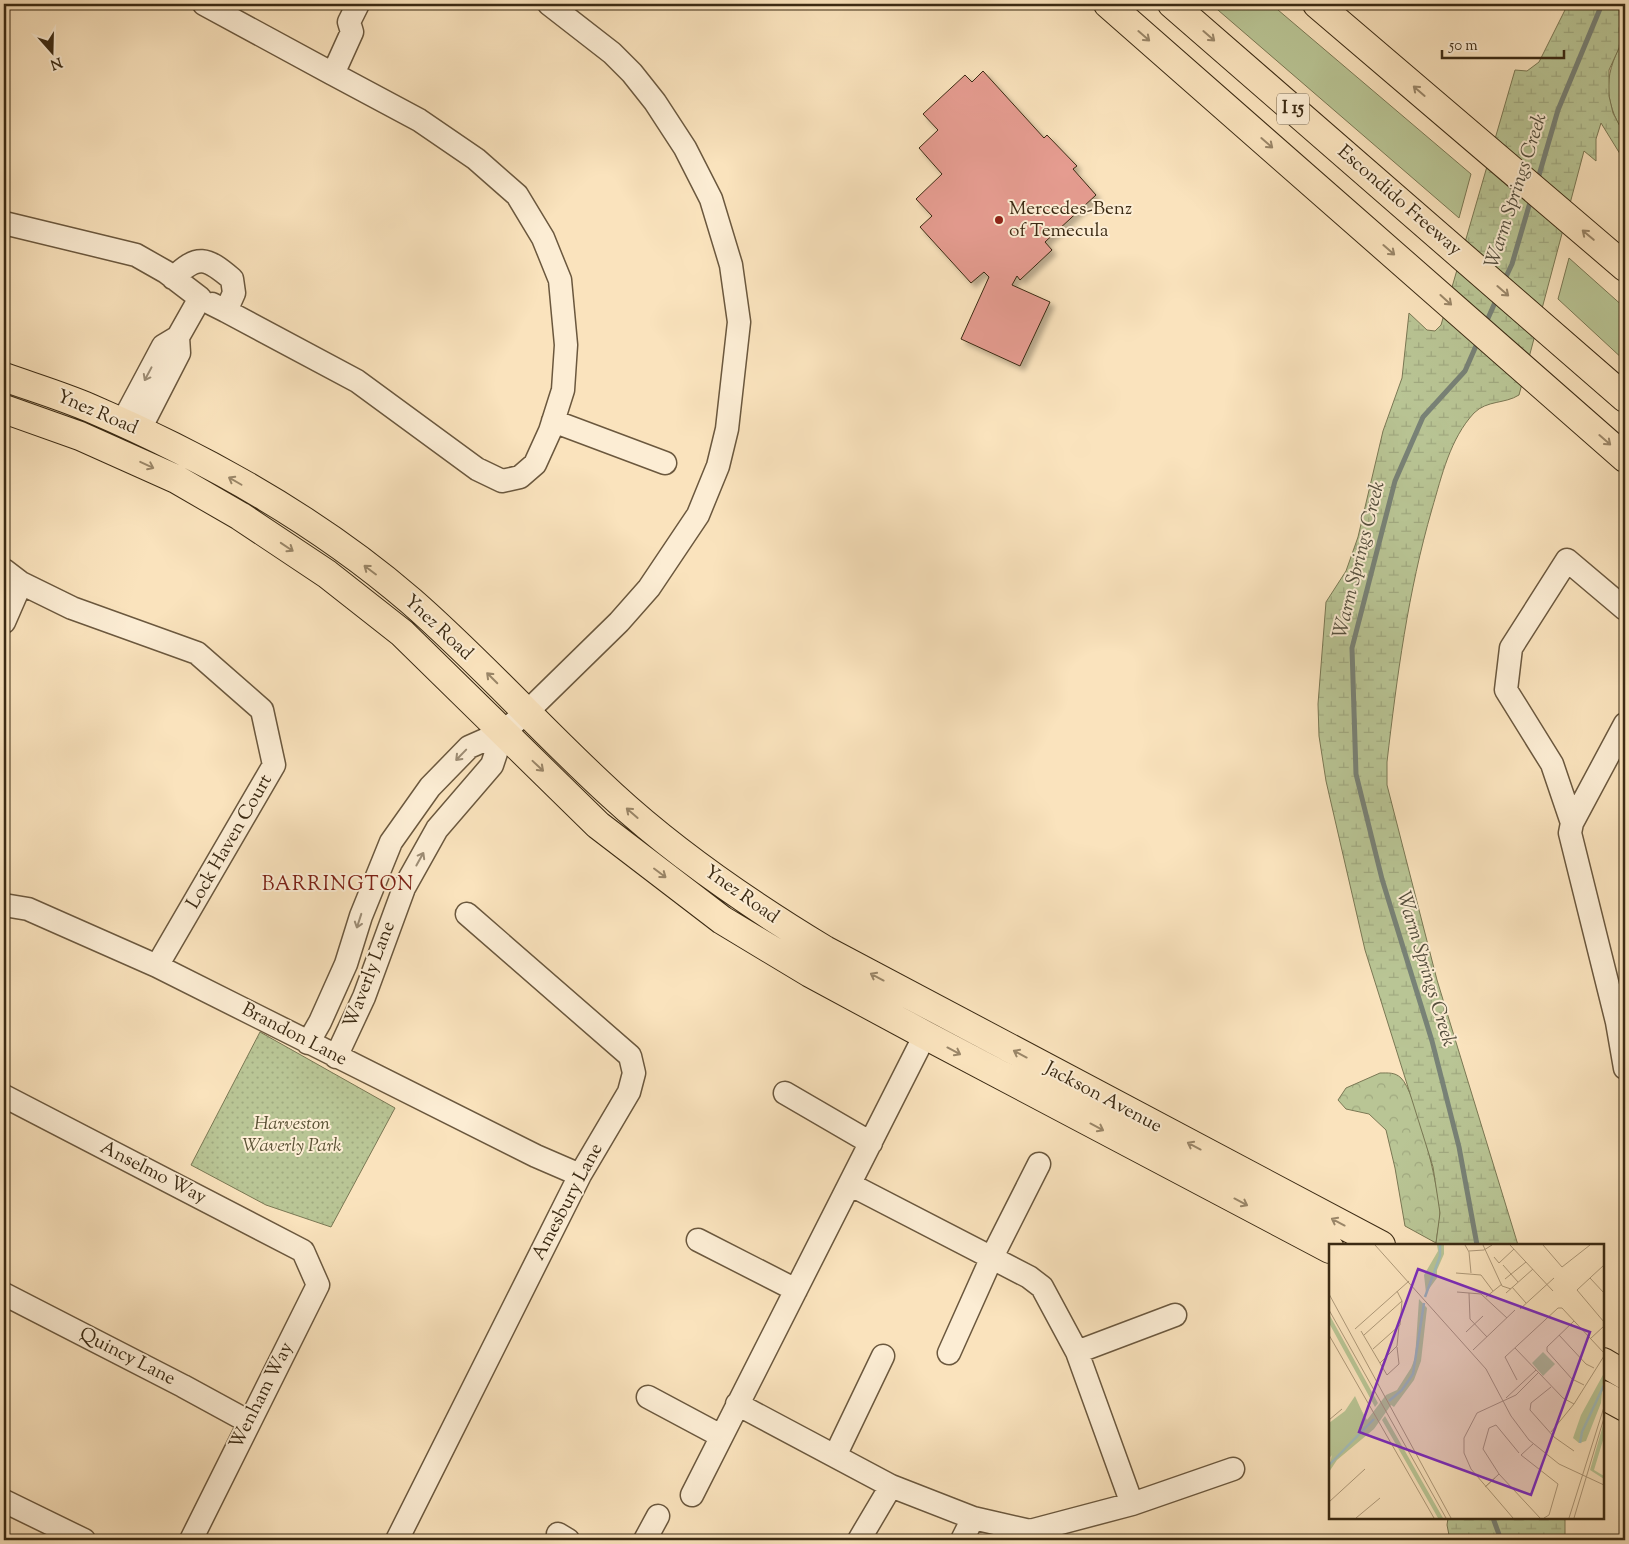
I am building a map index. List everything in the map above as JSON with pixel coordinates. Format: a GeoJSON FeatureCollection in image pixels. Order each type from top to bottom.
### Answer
{"type":"FeatureCollection","features":[{"type":"Feature","properties":{"kind":"main road"},"geometry":{"type":"LineString","coordinates":[[1108,4],[1625,458]]}},
{"type":"Feature","properties":{"kind":"main road","name":"Escondido Freeway"},"geometry":{"type":"LineString","coordinates":[[1172,4],[1625,398]]}},
{"type":"Feature","properties":{"kind":"main road"},"geometry":{"type":"LineString","coordinates":[[1317,4],[1625,267]]}},
{"type":"Feature","properties":{"kind":"main road","name":"Ynez Road"},"geometry":{"type":"LineString","coordinates":[[4,377],[89,407],[186,453],[264,497],[334,542],[410,600],[611,795],[669,845],[761,912],[825,950]]}},
{"type":"Feature","properties":{"kind":"main road"},"geometry":{"type":"LineString","coordinates":[[4,401],[15,399],[112,437],[123,437],[130,427]]}},
{"type":"Feature","properties":{"kind":"main road","name":"Ynez Road"},"geometry":{"type":"LineString","coordinates":[[4,409],[122,454],[176,479],[240,516],[327,574],[402,633],[598,825],[722,920],[810,973]]}},
{"type":"Feature","properties":{"kind":"main road","name":"Jackson Avenue"},"geometry":{"type":"LineString","coordinates":[[825,950],[1379,1244]]}},
{"type":"Feature","properties":{"kind":"main road","name":"Jackson Avenue"},"geometry":{"type":"LineString","coordinates":[[810,973],[1329,1248]]}},
{"type":"Feature","properties":{"kind":"main road"},"geometry":{"type":"LineString","coordinates":[[1054,1104],[1067,1079]]}},
{"type":"Feature","properties":{"kind":"main road"},"geometry":{"type":"LineString","coordinates":[[1604,1363],[1625,1375]]}},
{"type":"Feature","properties":{"kind":"main road"},"geometry":{"type":"LineString","coordinates":[[1604,1396],[1625,1407]]}},
{"type":"Feature","properties":{"kind":"street"},"geometry":{"type":"LineString","coordinates":[[4,223],[136,256],[173,278],[200,298],[357,381],[477,470],[502,481],[520,478],[535,464],[554,421],[563,390],[566,345],[560,280],[543,238],[517,195],[476,159],[419,120],[204,4]]}},
{"type":"Feature","properties":{"kind":"street"},"geometry":{"type":"LineString","coordinates":[[333,74],[352,32],[349,22],[358,4]]}},
{"type":"Feature","properties":{"kind":"street"},"geometry":{"type":"LineString","coordinates":[[352,32],[362,29],[374,4]]}},
{"type":"Feature","properties":{"kind":"street"},"geometry":{"type":"LineString","coordinates":[[503,732],[527,712],[619,622],[649,588],[698,515],[718,466],[726,429],[739,322],[731,265],[718,218],[700,176],[685,148],[655,102],[632,73],[612,53],[549,4]]}},
{"type":"Feature","properties":{"kind":"street"},"geometry":{"type":"LineString","coordinates":[[173,278],[189,263],[201,260],[223,271],[232,279],[234,293],[226,311]]}},
{"type":"Feature","properties":{"kind":"street"},"geometry":{"type":"LineString","coordinates":[[130,427],[179,353],[178,337],[200,298]]}},
{"type":"Feature","properties":{"kind":"street"},"geometry":{"type":"LineString","coordinates":[[554,421],[665,463]]}},
{"type":"Feature","properties":{"kind":"street"},"geometry":{"type":"LineString","coordinates":[[1572,823],[1552,764],[1506,690],[1511,648],[1566,560],[1625,609]]}},
{"type":"Feature","properties":{"kind":"street"},"geometry":{"type":"LineString","coordinates":[[4,622],[12,576]]}},
{"type":"Feature","properties":{"kind":"street","name":"Lock Haven Court"},"geometry":{"type":"LineString","coordinates":[[12,576],[72,608],[197,653],[262,710],[274,765],[157,966]]}},
{"type":"Feature","properties":{"kind":"street"},"geometry":{"type":"LineString","coordinates":[[1625,724],[1572,823],[1570,834],[1621,1015],[1625,1068]]}},
{"type":"Feature","properties":{"kind":"street","name":"Waverly Lane"},"geometry":{"type":"LineString","coordinates":[[308,1043],[320,1022],[346,964],[361,916],[391,842],[430,788],[469,747],[503,732]]}},
{"type":"Feature","properties":{"kind":"street","name":"Waverly Lane"},"geometry":{"type":"LineString","coordinates":[[336,1057],[364,997],[404,888],[437,828],[492,765],[503,732]]}},
{"type":"Feature","properties":{"kind":"street","name":"Brandon Lane"},"geometry":{"type":"LineString","coordinates":[[4,905],[28,909],[157,966],[536,1156],[580,1175]]}},
{"type":"Feature","properties":{"kind":"street","name":"Amesbury Lane"},"geometry":{"type":"LineString","coordinates":[[397,1540],[580,1175],[629,1092],[634,1073],[630,1056],[466,914]]}},
{"type":"Feature","properties":{"kind":"street"},"geometry":{"type":"LineString","coordinates":[[692,1495],[851,1185],[925,1035]]}},
{"type":"Feature","properties":{"kind":"street"},"geometry":{"type":"LineString","coordinates":[[785,1093],[871,1143]]}},
{"type":"Feature","properties":{"kind":"street","name":"Anselmo Way"},"geometry":{"type":"LineString","coordinates":[[4,1096],[303,1251]]}},
{"type":"Feature","properties":{"kind":"street"},"geometry":{"type":"LineString","coordinates":[[948,1352],[992,1257],[1039,1164]]}},
{"type":"Feature","properties":{"kind":"street"},"geometry":{"type":"LineString","coordinates":[[851,1185],[992,1257],[1029,1277],[1042,1287],[1077,1352],[1132,1504]]}},
{"type":"Feature","properties":{"kind":"street"},"geometry":{"type":"LineString","coordinates":[[698,1240],[796,1290]]}},
{"type":"Feature","properties":{"kind":"street","name":"Wenham Way"},"geometry":{"type":"LineString","coordinates":[[190,1540],[318,1285],[303,1251]]}},
{"type":"Feature","properties":{"kind":"street","name":"Quincy Lane"},"geometry":{"type":"LineString","coordinates":[[4,1294],[249,1422]]}},
{"type":"Feature","properties":{"kind":"street"},"geometry":{"type":"LineString","coordinates":[[1077,1352],[1175,1315]]}},
{"type":"Feature","properties":{"kind":"street"},"geometry":{"type":"LineString","coordinates":[[835,1456],[883,1356]]}},
{"type":"Feature","properties":{"kind":"street"},"geometry":{"type":"LineString","coordinates":[[648,1398],[721,1436]]}},
{"type":"Feature","properties":{"kind":"street"},"geometry":{"type":"LineString","coordinates":[[737,1404],[891,1486],[973,1518],[1030,1530],[1132,1504],[1233,1469]]}},
{"type":"Feature","properties":{"kind":"street"},"geometry":{"type":"LineString","coordinates":[[859,1540],[891,1486]]}},
{"type":"Feature","properties":{"kind":"street"},"geometry":{"type":"LineString","coordinates":[[4,1501],[84,1540]]}},
{"type":"Feature","properties":{"kind":"street"},"geometry":{"type":"LineString","coordinates":[[645,1540],[658,1516]]}},
{"type":"Feature","properties":{"kind":"street"},"geometry":{"type":"LineString","coordinates":[[962,1540],[973,1518]]}},
{"type":"Feature","properties":{"kind":"green space"},"geometry":{"type":"Polygon","coordinates":[[[1211,4],[1271,4],[1471,174],[1459,218],[1211,4]]]}},
{"type":"Feature","properties":{"kind":"green space"},"geometry":{"type":"Polygon","coordinates":[[[1568,4],[1625,4],[1625,35],[1609,70],[1609,96],[1613,113],[1625,136],[1625,162],[1601,123],[1596,139],[1596,161],[1584,151],[1519,395],[1485,406],[1474,413],[1459,434],[1448,458],[1439,483],[1416,571],[1399,666],[1387,762],[1387,785],[1437,980],[1518,1244],[1438,1244],[1436,1243],[1440,1213],[1433,1167],[1365,950],[1326,781],[1319,736],[1318,704],[1326,602],[1346,571],[1358,537],[1383,431],[1402,378],[1409,313],[1427,330],[1435,331],[1441,325],[1515,70],[1527,71],[1539,62],[1568,4]]]}},
{"type":"Feature","properties":{"kind":"green space"},"geometry":{"type":"Polygon","coordinates":[[[1625,35],[1625,136],[1612,109],[1608,85],[1613,62],[1625,35]]]}},
{"type":"Feature","properties":{"kind":"green space"},"geometry":{"type":"Polygon","coordinates":[[[1569,258],[1625,308],[1625,361],[1558,299],[1569,258]]]}},
{"type":"Feature","properties":{"kind":"green space","name":"Harveston Waverly Park"},"geometry":{"type":"Polygon","coordinates":[[[260,1032],[395,1108],[331,1227],[266,1205],[191,1165],[260,1032]]]}},
{"type":"Feature","properties":{"kind":"green space"},"geometry":{"type":"Polygon","coordinates":[[[1380,1073],[1394,1074],[1401,1078],[1407,1087],[1420,1120],[1439,1200],[1440,1216],[1436,1243],[1405,1226],[1386,1130],[1369,1114],[1346,1109],[1338,1100],[1346,1088],[1380,1073]]]}},
{"type":"Feature","properties":{"kind":"green space"},"geometry":{"type":"Polygon","coordinates":[[[1448,1519],[1565,1519],[1565,1540],[1450,1540],[1448,1519]]]}},
{"type":"Feature","properties":{"kind":"building","name":"Mercedes-Benz of Temecula"},"geometry":{"type":"Polygon","coordinates":[[[983,71],[1044,138],[1047,135],[1077,166],[1073,169],[1096,195],[1045,242],[1052,250],[1020,280],[1017,276],[1012,285],[1050,302],[1020,366],[961,339],[989,277],[984,272],[971,283],[920,227],[932,216],[916,199],[942,174],[919,148],[938,130],[923,114],[965,75],[972,82],[983,71]]]}},
{"type":"Feature","properties":{"kind":"waterway","name":"Warm Springs Creek"},"geometry":{"type":"LineString","coordinates":[[1537,182],[1558,110],[1602,4]]}},
{"type":"Feature","properties":{"kind":"waterway","name":"Warm Springs Creek"},"geometry":{"type":"LineString","coordinates":[[1504,281],[1512,264],[1531,199]]}},
{"type":"Feature","properties":{"kind":"waterway","name":"Warm Springs Creek"},"geometry":{"type":"LineString","coordinates":[[1485,325],[1497,298]]}},
{"type":"Feature","properties":{"kind":"waterway","name":"Warm Springs Creek"},"geometry":{"type":"LineString","coordinates":[[1477,1244],[1459,1147],[1432,1041],[1382,879],[1356,774],[1352,648],[1395,481],[1423,417],[1465,371],[1479,339]]}},
{"type":"Feature","properties":{"kind":"waterway","name":"Warm Springs Creek"},"geometry":{"type":"LineString","coordinates":[[1493,1519],[1501,1540]]}},
{"type":"Feature","properties":{"kind":"place","name":"Mercedes-Benz of Temecula"},"geometry":{"type":"Point","coordinates":[999,220]}},
{"type":"Feature","properties":{"kind":"district","name":"BARRINGTON"},"geometry":{"type":"Point","coordinates":[338,885]}}]}
